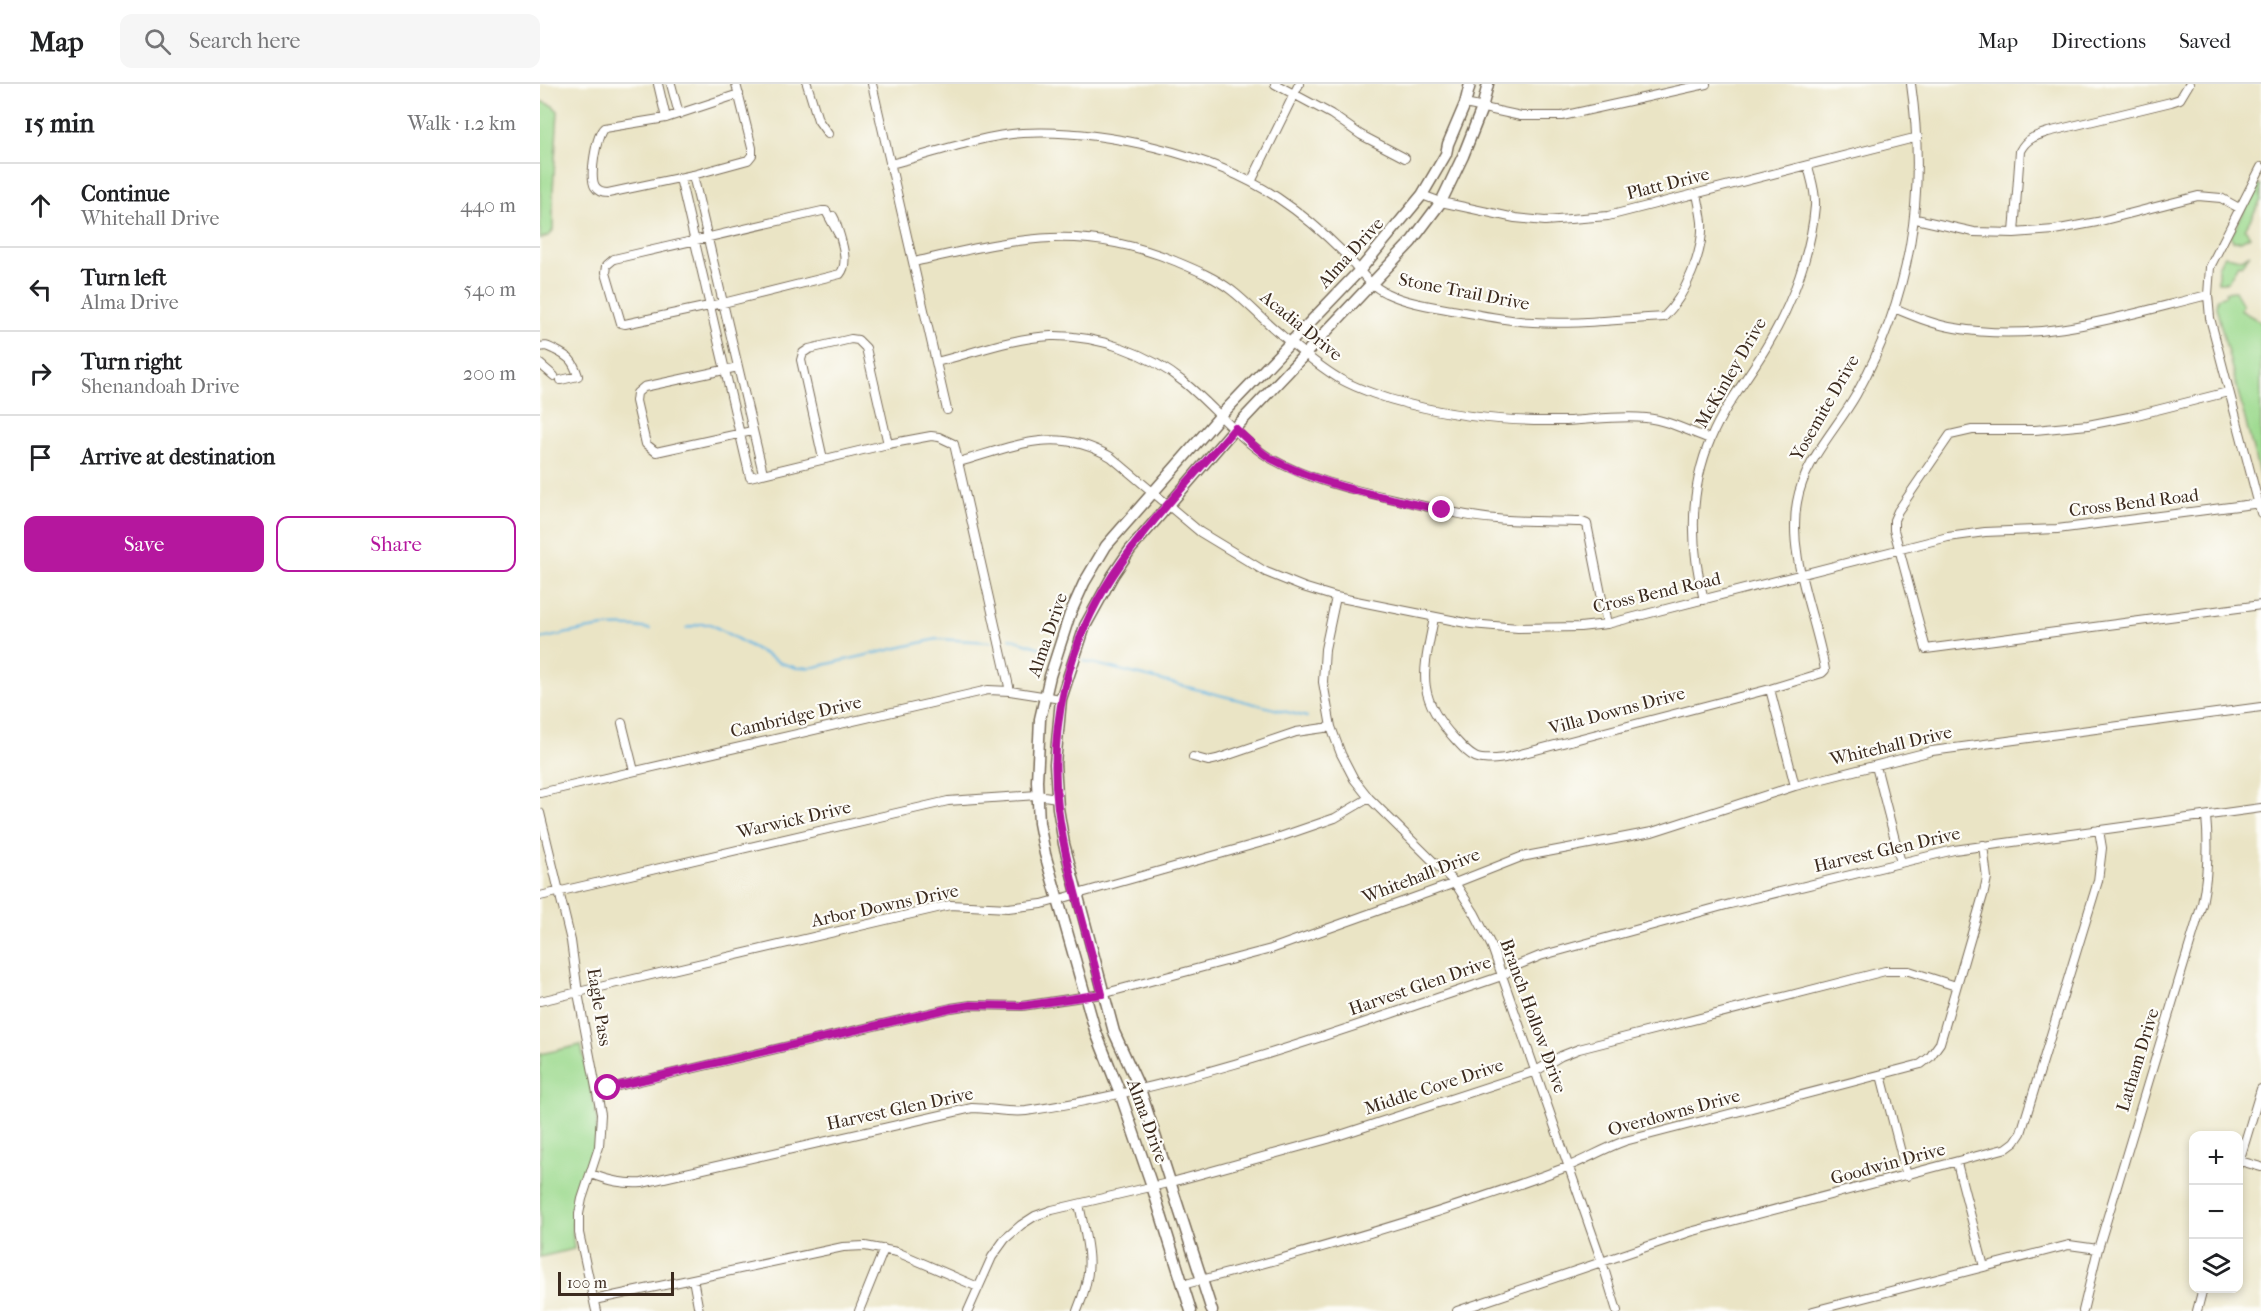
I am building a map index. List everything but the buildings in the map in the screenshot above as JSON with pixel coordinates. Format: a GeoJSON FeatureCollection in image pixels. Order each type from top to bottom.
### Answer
{"type":"FeatureCollection","features":[{"type":"Feature","properties":{"kind":"main road","name":"Alma Drive"},"geometry":{"type":"LineString","coordinates":[[1191,1311],[1152,1186],[1120,1093],[1095,1030],[1039,823],[1036,795],[1038,741],[1046,695],[1064,629],[1084,583],[1106,546],[1221,415],[1360,270],[1422,195],[1446,154],[1470,84]]}},
{"type":"Feature","properties":{"kind":"main road","name":"Alma Drive"},"geometry":{"type":"LineString","coordinates":[[1212,1311],[1140,1089],[1114,1032],[1102,994],[1064,844],[1057,798],[1055,764],[1061,699],[1085,626],[1099,598],[1130,550],[1235,428],[1411,242],[1441,202],[1461,161],[1482,108],[1488,84]]}},
{"type":"Feature","properties":{"kind":"street"},"geometry":{"type":"LineString","coordinates":[[736,84],[739,94],[752,155],[744,162],[680,178],[603,193],[596,189],[593,181],[597,138],[604,128],[666,118],[739,94]]}},
{"type":"Feature","properties":{"kind":"street"},"geometry":{"type":"LineString","coordinates":[[807,84],[818,120],[828,134]]}},
{"type":"Feature","properties":{"kind":"street"},"geometry":{"type":"LineString","coordinates":[[872,84],[947,410]]}},
{"type":"Feature","properties":{"kind":"street"},"geometry":{"type":"LineString","coordinates":[[1275,84],[1405,158]]}},
{"type":"Feature","properties":{"kind":"street"},"geometry":{"type":"LineString","coordinates":[[1251,182],[1299,84]]}},
{"type":"Feature","properties":{"kind":"street"},"geometry":{"type":"LineString","coordinates":[[1465,104],[1521,116],[1562,116],[1706,84]]}},
{"type":"Feature","properties":{"kind":"street","name":"Yosemite Drive"},"geometry":{"type":"LineString","coordinates":[[1802,574],[1795,547],[1794,524],[1802,482],[1810,465],[1855,396],[1877,352],[1894,308],[1916,219],[1918,137],[1911,84]]}},
{"type":"Feature","properties":{"kind":"street"},"geometry":{"type":"LineString","coordinates":[[2014,233],[2020,151],[2030,138],[2180,99],[2189,84]]}},
{"type":"Feature","properties":{"kind":"street"},"geometry":{"type":"LineString","coordinates":[[666,118],[659,87],[671,85],[679,114]]}},
{"type":"Feature","properties":{"kind":"street","name":"Stone Trail Drive"},"geometry":{"type":"LineString","coordinates":[[890,164],[986,140],[1021,134],[1059,133],[1099,136],[1166,150],[1198,160],[1251,182],[1278,198],[1306,219],[1360,270],[1372,285],[1402,300],[1533,322],[1664,317],[1673,308],[1691,278],[1702,224],[1697,194]]}},
{"type":"Feature","properties":{"kind":"street","name":"Platt Drive"},"geometry":{"type":"LineString","coordinates":[[1422,195],[1441,202],[1515,218],[1545,221],[1608,216],[1918,137]]}},
{"type":"Feature","properties":{"kind":"street","name":"McKinley Drive"},"geometry":{"type":"LineString","coordinates":[[1704,600],[1694,548],[1693,519],[1701,466],[1710,440],[1729,403],[1770,342],[1798,277],[1809,239],[1815,206],[1808,166]]}},
{"type":"Feature","properties":{"kind":"street"},"geometry":{"type":"LineString","coordinates":[[2260,507],[2228,392],[2210,318],[2208,295],[2211,267],[2261,166]]}},
{"type":"Feature","properties":{"kind":"street"},"geometry":{"type":"LineString","coordinates":[[693,174],[764,473]]}},
{"type":"Feature","properties":{"kind":"street"},"geometry":{"type":"LineString","coordinates":[[680,178],[750,477],[931,436],[954,444],[1010,691]]}},
{"type":"Feature","properties":{"kind":"street"},"geometry":{"type":"LineString","coordinates":[[1916,219],[1974,232],[2014,233],[2054,230],[2097,222],[2198,196],[2221,198],[2239,208]]}},
{"type":"Feature","properties":{"kind":"street"},"geometry":{"type":"LineString","coordinates":[[826,211],[839,235],[845,262],[843,271],[836,275],[710,306],[621,323],[606,273],[608,265],[614,259],[708,238],[826,211]]}},
{"type":"Feature","properties":{"kind":"street","name":"Acadia Drive"},"geometry":{"type":"LineString","coordinates":[[914,262],[1029,238],[1087,238],[1119,243],[1149,251],[1208,276],[1230,290],[1290,342],[1340,379],[1407,404],[1478,417],[1529,421],[1599,417],[1648,418],[1710,440]]}},
{"type":"Feature","properties":{"kind":"street"},"geometry":{"type":"LineString","coordinates":[[1894,308],[1935,324],[1955,328],[1983,332],[2028,332],[2065,329],[2101,322],[2208,295]]}},
{"type":"Feature","properties":{"kind":"street"},"geometry":{"type":"LineString","coordinates":[[715,330],[729,327]]}},
{"type":"Feature","properties":{"kind":"street"},"geometry":{"type":"LineString","coordinates":[[936,362],[1021,340],[1050,336],[1096,341],[1120,347],[1163,367],[1184,382],[1269,457],[1318,479],[1346,488],[1442,510],[1496,519],[1582,522],[1587,524],[1606,624]]}},
{"type":"Feature","properties":{"kind":"street"},"geometry":{"type":"LineString","coordinates":[[823,459],[801,360],[803,353],[809,349],[851,339],[863,343],[888,444]]}},
{"type":"Feature","properties":{"kind":"street"},"geometry":{"type":"LineString","coordinates":[[540,346],[546,345],[565,354],[574,364],[578,376],[557,378],[540,364]]}},
{"type":"Feature","properties":{"kind":"street"},"geometry":{"type":"LineString","coordinates":[[738,367],[644,387],[637,393],[636,401],[646,444],[649,448],[660,451],[753,431]]}},
{"type":"Feature","properties":{"kind":"street"},"geometry":{"type":"LineString","coordinates":[[2228,392],[2130,417],[2088,425],[2034,430],[1972,430],[1950,435],[1898,511],[1894,520],[1894,530],[1926,649],[2261,605]]}},
{"type":"Feature","properties":{"kind":"street"},"geometry":{"type":"LineString","coordinates":[[731,399],[744,396]]}},
{"type":"Feature","properties":{"kind":"street","name":"Cross Bend Road"},"geometry":{"type":"LineString","coordinates":[[959,462],[1031,442],[1063,440],[1096,448],[1111,457],[1200,532],[1266,572],[1336,597],[1434,618],[1518,628],[1580,627],[1606,624],[1948,537],[1985,532],[2057,529],[2260,507]]}},
{"type":"Feature","properties":{"kind":"street"},"geometry":{"type":"LineString","coordinates":[[745,455],[758,452]]}},
{"type":"Feature","properties":{"kind":"street","name":"Villa Downs Drive"},"geometry":{"type":"LineString","coordinates":[[1434,618],[1425,669],[1425,685],[1429,701],[1440,724],[1470,756],[1484,761],[1505,758],[1770,689],[1822,673],[1825,670],[1802,574]]}},
{"type":"Feature","properties":{"kind":"street","name":"Branch Hollow Drive"},"geometry":{"type":"LineString","coordinates":[[1336,597],[1324,649],[1323,673],[1324,698],[1341,754],[1354,779],[1369,798],[1455,883],[1487,937],[1499,963],[1617,1311]]}},
{"type":"Feature","properties":{"kind":"street"},"geometry":{"type":"LineString","coordinates":[[1770,689],[1795,786]]}},
{"type":"Feature","properties":{"kind":"street","name":"Cambridge Drive"},"geometry":{"type":"LineString","coordinates":[[540,793],[988,690],[1046,695],[1061,699]]}},
{"type":"Feature","properties":{"kind":"street","name":"Whitehall Drive"},"geometry":{"type":"LineString","coordinates":[[597,1091],[951,1008],[971,1005],[1022,1006],[1102,994],[1271,949],[1521,857],[1652,832],[1795,786],[1956,747],[2261,707]]}},
{"type":"Feature","properties":{"kind":"street"},"geometry":{"type":"LineString","coordinates":[[622,723],[634,771]]}},
{"type":"Feature","properties":{"kind":"street"},"geometry":{"type":"LineString","coordinates":[[1193,757],[1208,761],[1296,732],[1331,727]]}},
{"type":"Feature","properties":{"kind":"street"},"geometry":{"type":"LineString","coordinates":[[1876,766],[1901,863]]}},
{"type":"Feature","properties":{"kind":"street","name":"Warwick Drive"},"geometry":{"type":"LineString","coordinates":[[540,896],[948,801],[1036,795],[1057,798]]}},
{"type":"Feature","properties":{"kind":"street","name":"Arbor Downs Drive"},"geometry":{"type":"LineString","coordinates":[[540,1001],[950,905],[1008,908],[1042,904],[1277,838],[1335,818],[1369,798]]}},
{"type":"Feature","properties":{"kind":"street","name":"Harvest Glen Drive"},"geometry":{"type":"LineString","coordinates":[[591,1174],[624,1184],[642,1183],[972,1108],[1025,1111],[1140,1089],[1302,1044],[1502,976],[1518,965],[1551,953],[1730,904],[1983,845],[2261,808]]}},
{"type":"Feature","properties":{"kind":"street","name":"Eagle Pass"},"geometry":{"type":"LineString","coordinates":[[540,813],[571,941],[602,1129],[599,1147],[580,1206],[579,1233],[596,1311]]}},
{"type":"Feature","properties":{"kind":"street","name":"Latham Drive"},"geometry":{"type":"LineString","coordinates":[[2083,1311],[2098,1249],[2202,904],[2209,847],[2206,816]]}},
{"type":"Feature","properties":{"kind":"street","name":"Goodwin Drive"},"geometry":{"type":"LineString","coordinates":[[1457,1311],[1690,1232],[1957,1163],[2003,1150],[2015,1142],[2021,1133],[2098,881],[2102,848],[2099,830]]}},
{"type":"Feature","properties":{"kind":"street","name":"Overdowns Drive"},"geometry":{"type":"LineString","coordinates":[[1182,1286],[1389,1227],[1569,1166],[1625,1141],[1922,1064],[1930,1058],[1940,1042],[1984,892],[1987,878],[1983,845]]}},
{"type":"Feature","properties":{"kind":"street","name":"Middle Cove Drive"},"geometry":{"type":"LineString","coordinates":[[968,1311],[992,1257],[1005,1239],[1021,1225],[1052,1210],[1172,1182],[1328,1139],[1536,1071],[1561,1056],[1579,1049],[1885,971],[1909,971],[1956,986]]}},
{"type":"Feature","properties":{"kind":"street"},"geometry":{"type":"LineString","coordinates":[[1881,1075],[1907,1176]]}},
{"type":"Feature","properties":{"kind":"street"},"geometry":{"type":"LineString","coordinates":[[2243,1150],[2261,1089]]}},
{"type":"Feature","properties":{"kind":"street"},"geometry":{"type":"LineString","coordinates":[[1957,1163],[1984,1267]]}},
{"type":"Feature","properties":{"kind":"street"},"geometry":{"type":"LineString","coordinates":[[2243,1164],[2261,1167]]}},
{"type":"Feature","properties":{"kind":"street"},"geometry":{"type":"LineString","coordinates":[[1077,1311],[1090,1273],[1089,1255],[1078,1204]]}},
{"type":"Feature","properties":{"kind":"street"},"geometry":{"type":"LineString","coordinates":[[1813,1311],[2069,1245],[2098,1249]]}},
{"type":"Feature","properties":{"kind":"street"},"geometry":{"type":"LineString","coordinates":[[594,1300],[843,1247],[865,1246],[884,1249],[978,1287]]}},
{"type":"Feature","properties":{"kind":"street"},"geometry":{"type":"LineString","coordinates":[[859,1311],[884,1249]]}},
{"type":"Feature","properties":{"kind":"street"},"geometry":{"type":"LineString","coordinates":[[693,1279],[699,1311]]}},
{"type":"Feature","properties":{"kind":"street"},"geometry":{"type":"LineString","coordinates":[[2197,1311],[2202,1293]]}},
{"type":"Feature","properties":{"kind":"green space"},"geometry":{"type":"Polygon","coordinates":[[[540,101],[553,106],[558,111],[553,230],[550,235],[540,239],[540,101]]]}},
{"type":"Feature","properties":{"kind":"green space"},"geometry":{"type":"Polygon","coordinates":[[[2258,185],[2261,185],[2261,200],[2245,229],[2250,236],[2241,241],[2233,241],[2231,236],[2258,185]]]}},
{"type":"Feature","properties":{"kind":"green space"},"geometry":{"type":"Polygon","coordinates":[[[2250,254],[2241,265],[2238,264],[2228,282],[2218,282],[2218,266],[2225,256],[2242,259],[2250,254]]]}},
{"type":"Feature","properties":{"kind":"green space"},"geometry":{"type":"Polygon","coordinates":[[[2235,291],[2243,305],[2240,310],[2261,322],[2261,481],[2216,307],[2217,298],[2226,295],[2226,292],[2235,291]]]}},
{"type":"Feature","properties":{"kind":"green space"},"geometry":{"type":"Polygon","coordinates":[[[581,1045],[597,1118],[596,1141],[576,1196],[572,1225],[574,1249],[540,1257],[540,1054],[581,1045]]]}},
{"type":"Feature","properties":{"kind":"waterway"},"geometry":{"type":"LineString","coordinates":[[686,628],[710,624],[781,663],[797,668],[815,667],[937,639],[991,642]]}},
{"type":"Feature","properties":{"kind":"waterway"},"geometry":{"type":"LineString","coordinates":[[540,639],[608,627],[650,629]]}},
{"type":"Feature","properties":{"kind":"waterway"},"geometry":{"type":"LineString","coordinates":[[1010,638],[1050,651]]}},
{"type":"Feature","properties":{"kind":"waterway"},"geometry":{"type":"LineString","coordinates":[[1084,661],[1307,717]]}},
{"type":"Feature","properties":{"kind":"route"},"geometry":{"type":"LineString","coordinates":[[608,1088],[951,1008],[971,1005],[1022,1006],[1102,994],[1064,844],[1058,808],[1055,764],[1061,699],[1074,657],[1085,626],[1099,598],[1130,550],[1235,428],[1269,457],[1318,479],[1346,488],[1442,510]]}}]}
